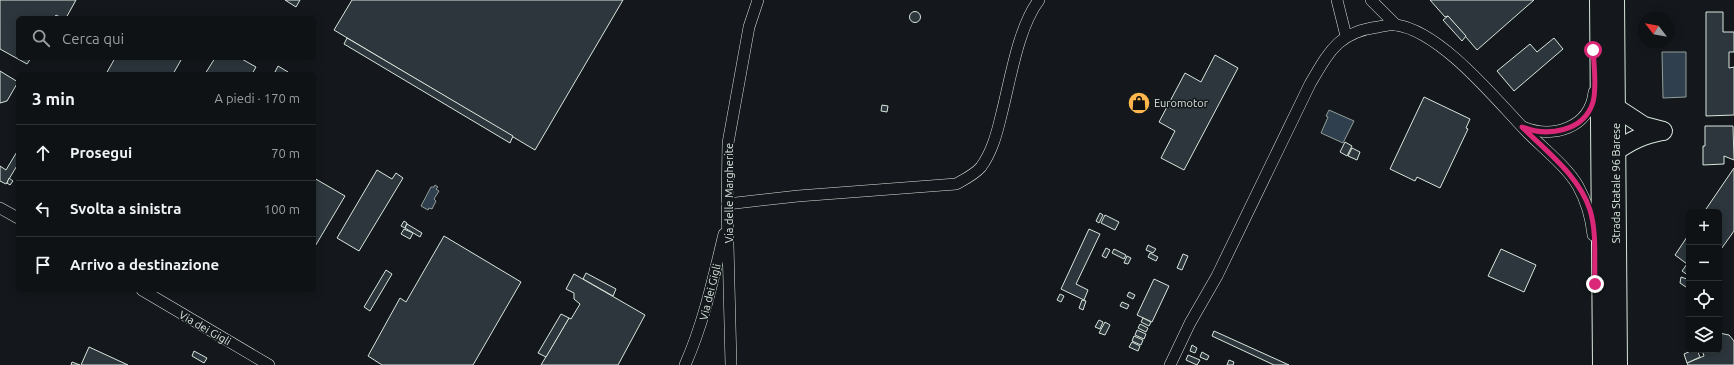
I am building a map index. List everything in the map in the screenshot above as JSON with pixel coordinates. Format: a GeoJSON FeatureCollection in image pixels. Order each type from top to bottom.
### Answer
{"type":"FeatureCollection","features":[{"type":"Feature","properties":{"kind":"main road","name":"Strada Statale 96 Barese"},"geometry":{"type":"LineString","coordinates":[[1604,1],[1616,107],[1618,365]]}},
{"type":"Feature","properties":{"kind":"main road","name":"Strada Statale 96 Barese"},"geometry":{"type":"LineString","coordinates":[[1602,365],[1604,1]]}},
{"type":"Feature","properties":{"kind":"main road"},"geometry":{"type":"LineString","coordinates":[[1616,107],[1644,126],[1663,131],[1642,135],[1616,151]]}},
{"type":"Feature","properties":{"kind":"street","name":"Via delle Margherite"},"geometry":{"type":"LineString","coordinates":[[731,365],[727,204],[728,143],[749,27],[758,0]]}},
{"type":"Feature","properties":{"kind":"street"},"geometry":{"type":"LineString","coordinates":[[727,204],[798,196],[956,184],[970,177],[980,167],[990,151],[999,126],[1020,40],[1029,17],[1039,0]]}},
{"type":"Feature","properties":{"kind":"street"},"geometry":{"type":"LineString","coordinates":[[1337,0],[1346,36]]}},
{"type":"Feature","properties":{"kind":"street"},"geometry":{"type":"LineString","coordinates":[[1371,0],[1396,25]]}},
{"type":"Feature","properties":{"kind":"street"},"geometry":{"type":"LineString","coordinates":[[1522,127],[1541,132],[1558,131],[1569,128],[1581,120],[1588,111],[1593,102],[1594,89],[1593,36],[1604,1]]}},
{"type":"Feature","properties":{"kind":"street"},"geometry":{"type":"LineString","coordinates":[[1170,365],[1190,323],[1217,276],[1310,84],[1328,53],[1346,36],[1367,28],[1396,25],[1418,32],[1438,45],[1467,69],[1577,185],[1590,210],[1594,236],[1594,315],[1602,365]]}},
{"type":"Feature","properties":{"kind":"street"},"geometry":{"type":"LineString","coordinates":[[0,208],[16,217]]}},
{"type":"Feature","properties":{"kind":"street","name":"Via dei Gigli"},"geometry":{"type":"LineString","coordinates":[[685,365],[696,341],[707,308],[728,218]]}},
{"type":"Feature","properties":{"kind":"street","name":"Via dei Gigli"},"geometry":{"type":"LineString","coordinates":[[145,292],[269,365]]}},
{"type":"Feature","properties":{"kind":"water"},"geometry":{"type":"Polygon","coordinates":[[[1662,52],[1686,52],[1686,97],[1663,98],[1662,52]]]}},
{"type":"Feature","properties":{"kind":"water"},"geometry":{"type":"Polygon","coordinates":[[[1329,110],[1354,121],[1343,143],[1321,133],[1328,117],[1326,116],[1329,110]]]}},
{"type":"Feature","properties":{"kind":"water"},"geometry":{"type":"Polygon","coordinates":[[[435,185],[438,187],[436,189],[439,191],[434,199],[436,201],[432,209],[429,208],[428,210],[421,206],[431,187],[434,187],[435,185]]]}},
{"type":"Feature","properties":{"kind":"building"},"geometry":{"type":"Polygon","coordinates":[[[0,0],[76,0],[67,16],[16,16],[16,58],[0,49],[0,0]]]}},
{"type":"Feature","properties":{"kind":"building"},"geometry":{"type":"Polygon","coordinates":[[[285,0],[300,0],[296,7],[285,0]]]}},
{"type":"Feature","properties":{"kind":"building"},"geometry":{"type":"Polygon","coordinates":[[[352,0],[623,0],[535,150],[334,30],[352,0]]]}},
{"type":"Feature","properties":{"kind":"building"},"geometry":{"type":"Polygon","coordinates":[[[1430,0],[1534,0],[1477,50],[1448,16],[1445,17],[1430,0]]]}},
{"type":"Feature","properties":{"kind":"building"},"geometry":{"type":"Polygon","coordinates":[[[915,11],[919,13],[921,17],[919,21],[915,23],[911,21],[909,17],[911,13],[915,11]]]}},
{"type":"Feature","properties":{"kind":"building"},"geometry":{"type":"Polygon","coordinates":[[[1706,12],[1723,12],[1723,32],[1734,32],[1734,52],[1729,52],[1729,68],[1734,67],[1734,115],[1706,116],[1706,12]]]}},
{"type":"Feature","properties":{"kind":"building"},"geometry":{"type":"Polygon","coordinates":[[[1448,16],[1466,36],[1462,41],[1443,20],[1448,16]]]}},
{"type":"Feature","properties":{"kind":"building"},"geometry":{"type":"Polygon","coordinates":[[[347,38],[513,136],[510,143],[344,44],[347,38]]]}},
{"type":"Feature","properties":{"kind":"building"},"geometry":{"type":"Polygon","coordinates":[[[1554,38],[1563,49],[1514,91],[1497,71],[1530,44],[1537,52],[1554,38]]]}},
{"type":"Feature","properties":{"kind":"building"},"geometry":{"type":"Polygon","coordinates":[[[1215,55],[1238,68],[1184,170],[1161,158],[1175,131],[1159,122],[1185,73],[1201,82],[1215,55]]]}},
{"type":"Feature","properties":{"kind":"building"},"geometry":{"type":"Polygon","coordinates":[[[20,60],[30,60],[27,64],[20,60]]]}},
{"type":"Feature","properties":{"kind":"building"},"geometry":{"type":"Polygon","coordinates":[[[114,60],[181,60],[174,72],[107,72],[114,60]]]}},
{"type":"Feature","properties":{"kind":"building"},"geometry":{"type":"Polygon","coordinates":[[[214,60],[244,60],[256,67],[253,72],[206,72],[214,60]]]}},
{"type":"Feature","properties":{"kind":"building"},"geometry":{"type":"Polygon","coordinates":[[[278,66],[288,72],[275,72],[278,66]]]}},
{"type":"Feature","properties":{"kind":"building"},"geometry":{"type":"Polygon","coordinates":[[[0,71],[16,81],[16,85],[7,101],[0,103],[0,71]]]}},
{"type":"Feature","properties":{"kind":"building"},"geometry":{"type":"Polygon","coordinates":[[[1424,97],[1470,119],[1466,128],[1468,129],[1440,188],[1417,177],[1415,181],[1390,169],[1424,97]]]}},
{"type":"Feature","properties":{"kind":"building"},"geometry":{"type":"Polygon","coordinates":[[[882,105],[888,106],[887,112],[881,111],[882,105]]]}},
{"type":"Feature","properties":{"kind":"building"},"geometry":{"type":"Polygon","coordinates":[[[1705,126],[1733,126],[1734,160],[1724,156],[1724,164],[1703,165],[1705,126]]]}},
{"type":"Feature","properties":{"kind":"building"},"geometry":{"type":"Polygon","coordinates":[[[1345,142],[1352,146],[1347,156],[1340,152],[1345,142]]]}},
{"type":"Feature","properties":{"kind":"building"},"geometry":{"type":"Polygon","coordinates":[[[1352,148],[1360,152],[1357,160],[1348,156],[1352,148]]]}},
{"type":"Feature","properties":{"kind":"building"},"geometry":{"type":"Polygon","coordinates":[[[16,153],[16,167],[6,184],[0,181],[0,166],[6,170],[16,153]]]}},
{"type":"Feature","properties":{"kind":"building"},"geometry":{"type":"Polygon","coordinates":[[[1734,168],[1734,231],[1722,248],[1722,209],[1706,209],[1734,168]]]}},
{"type":"Feature","properties":{"kind":"building"},"geometry":{"type":"Polygon","coordinates":[[[377,170],[392,179],[396,173],[403,178],[359,251],[337,238],[377,170]]]}},
{"type":"Feature","properties":{"kind":"building"},"geometry":{"type":"Polygon","coordinates":[[[9,178],[13,181],[10,185],[7,183],[9,178]]]}},
{"type":"Feature","properties":{"kind":"building"},"geometry":{"type":"Polygon","coordinates":[[[316,179],[345,196],[316,245],[316,179]]]}},
{"type":"Feature","properties":{"kind":"building"},"geometry":{"type":"Polygon","coordinates":[[[1100,213],[1103,215],[1099,223],[1096,221],[1100,213]]]}},
{"type":"Feature","properties":{"kind":"building"},"geometry":{"type":"Polygon","coordinates":[[[1105,215],[1119,222],[1115,230],[1101,223],[1105,215]]]}},
{"type":"Feature","properties":{"kind":"building"},"geometry":{"type":"Polygon","coordinates":[[[404,221],[407,223],[405,228],[401,226],[404,221]]]}},
{"type":"Feature","properties":{"kind":"building"},"geometry":{"type":"Polygon","coordinates":[[[407,224],[422,233],[420,237],[405,228],[407,224]]]}},
{"type":"Feature","properties":{"kind":"building"},"geometry":{"type":"Polygon","coordinates":[[[404,229],[413,233],[410,239],[401,234],[404,229]]]}},
{"type":"Feature","properties":{"kind":"building"},"geometry":{"type":"Polygon","coordinates":[[[1089,229],[1100,234],[1076,284],[1088,290],[1084,300],[1061,289],[1089,229]]]}},
{"type":"Feature","properties":{"kind":"building"},"geometry":{"type":"Polygon","coordinates":[[[444,236],[521,282],[473,365],[382,365],[368,356],[400,298],[406,302],[444,236]]]}},
{"type":"Feature","properties":{"kind":"building"},"geometry":{"type":"Polygon","coordinates":[[[1686,238],[1686,263],[1675,255],[1686,238]]]}},
{"type":"Feature","properties":{"kind":"building"},"geometry":{"type":"Polygon","coordinates":[[[1148,245],[1156,249],[1153,253],[1146,250],[1148,245]]]}},
{"type":"Feature","properties":{"kind":"building"},"geometry":{"type":"Polygon","coordinates":[[[1106,248],[1110,250],[1106,258],[1102,256],[1106,248]]]}},
{"type":"Feature","properties":{"kind":"building"},"geometry":{"type":"Polygon","coordinates":[[[1114,249],[1126,255],[1124,259],[1112,253],[1114,249]]]}},
{"type":"Feature","properties":{"kind":"building"},"geometry":{"type":"Polygon","coordinates":[[[1501,249],[1536,265],[1524,292],[1488,276],[1501,249]]]}},
{"type":"Feature","properties":{"kind":"building"},"geometry":{"type":"Polygon","coordinates":[[[1150,253],[1158,257],[1156,261],[1148,257],[1150,253]]]}},
{"type":"Feature","properties":{"kind":"building"},"geometry":{"type":"Polygon","coordinates":[[[1183,254],[1188,256],[1182,270],[1177,268],[1183,254]]]}},
{"type":"Feature","properties":{"kind":"building"},"geometry":{"type":"Polygon","coordinates":[[[1127,256],[1131,258],[1128,264],[1124,263],[1127,256]]]}},
{"type":"Feature","properties":{"kind":"building"},"geometry":{"type":"Polygon","coordinates":[[[1686,265],[1686,274],[1682,271],[1686,265]]]}},
{"type":"Feature","properties":{"kind":"building"},"geometry":{"type":"Polygon","coordinates":[[[386,270],[392,274],[370,311],[364,307],[386,270]]]}},
{"type":"Feature","properties":{"kind":"building"},"geometry":{"type":"Polygon","coordinates":[[[586,273],[616,289],[613,296],[583,279],[586,273]]]}},
{"type":"Feature","properties":{"kind":"building"},"geometry":{"type":"Polygon","coordinates":[[[574,274],[645,315],[618,365],[541,365],[569,318],[571,319],[580,304],[574,299],[574,293],[566,289],[574,274]]]}},
{"type":"Feature","properties":{"kind":"building"},"geometry":{"type":"Polygon","coordinates":[[[1681,277],[1686,279],[1686,287],[1680,283],[1681,277]]]}},
{"type":"Feature","properties":{"kind":"building"},"geometry":{"type":"Polygon","coordinates":[[[1154,279],[1169,286],[1152,322],[1137,315],[1154,279]]]}},
{"type":"Feature","properties":{"kind":"building"},"geometry":{"type":"Polygon","coordinates":[[[1129,292],[1135,295],[1133,299],[1127,296],[1129,292]]]}},
{"type":"Feature","properties":{"kind":"building"},"geometry":{"type":"Polygon","coordinates":[[[1060,294],[1064,296],[1061,302],[1057,300],[1060,294]]]}},
{"type":"Feature","properties":{"kind":"building"},"geometry":{"type":"Polygon","coordinates":[[[1082,300],[1086,301],[1083,310],[1079,308],[1082,300]]]}},
{"type":"Feature","properties":{"kind":"building"},"geometry":{"type":"Polygon","coordinates":[[[1122,302],[1129,305],[1127,309],[1120,306],[1122,302]]]}},
{"type":"Feature","properties":{"kind":"building"},"geometry":{"type":"Polygon","coordinates":[[[561,314],[569,318],[546,357],[538,353],[561,314]]]}},
{"type":"Feature","properties":{"kind":"building"},"geometry":{"type":"Polygon","coordinates":[[[1143,318],[1151,322],[1149,326],[1141,322],[1143,318]]]}},
{"type":"Feature","properties":{"kind":"building"},"geometry":{"type":"Polygon","coordinates":[[[1099,320],[1103,322],[1100,329],[1095,327],[1099,320]]]}},
{"type":"Feature","properties":{"kind":"building"},"geometry":{"type":"Polygon","coordinates":[[[1105,322],[1110,325],[1105,335],[1099,333],[1105,322]]]}},
{"type":"Feature","properties":{"kind":"building"},"geometry":{"type":"Polygon","coordinates":[[[1140,324],[1148,328],[1146,332],[1138,328],[1140,324]]]}},
{"type":"Feature","properties":{"kind":"building"},"geometry":{"type":"Polygon","coordinates":[[[1137,330],[1146,334],[1144,339],[1135,335],[1137,330]]]}},
{"type":"Feature","properties":{"kind":"building"},"geometry":{"type":"Polygon","coordinates":[[[1214,331],[1289,365],[1274,365],[1212,336],[1214,331]]]}},
{"type":"Feature","properties":{"kind":"building"},"geometry":{"type":"Polygon","coordinates":[[[1722,334],[1729,335],[1734,341],[1734,365],[1688,365],[1687,363],[1704,356],[1703,353],[1722,353],[1722,334]]]}},
{"type":"Feature","properties":{"kind":"building"},"geometry":{"type":"Polygon","coordinates":[[[1134,336],[1143,340],[1141,345],[1132,341],[1134,336]]]}},
{"type":"Feature","properties":{"kind":"building"},"geometry":{"type":"Polygon","coordinates":[[[1132,342],[1140,346],[1138,351],[1129,347],[1132,342]]]}},
{"type":"Feature","properties":{"kind":"building"},"geometry":{"type":"Polygon","coordinates":[[[1192,345],[1197,348],[1195,353],[1190,351],[1192,345]]]}},
{"type":"Feature","properties":{"kind":"building"},"geometry":{"type":"Polygon","coordinates":[[[89,347],[128,365],[81,365],[89,347]]]}},
{"type":"Feature","properties":{"kind":"building"},"geometry":{"type":"Polygon","coordinates":[[[194,351],[207,358],[204,363],[192,356],[194,351]]]}},
{"type":"Feature","properties":{"kind":"building"},"geometry":{"type":"Polygon","coordinates":[[[1202,352],[1209,356],[1207,360],[1200,357],[1202,352]]]}},
{"type":"Feature","properties":{"kind":"building"},"geometry":{"type":"Polygon","coordinates":[[[1698,353],[1700,357],[1687,363],[1684,354],[1698,353]]]}},
{"type":"Feature","properties":{"kind":"building"},"geometry":{"type":"Polygon","coordinates":[[[1188,355],[1200,360],[1197,365],[1186,360],[1188,355]]]}},
{"type":"Feature","properties":{"kind":"building"},"geometry":{"type":"Polygon","coordinates":[[[1229,360],[1234,362],[1233,365],[1227,365],[1229,360]]]}},
{"type":"Feature","properties":{"kind":"building"},"geometry":{"type":"Polygon","coordinates":[[[72,362],[80,365],[71,365],[72,362]]]}},
{"type":"Feature","properties":{"kind":"place","name":"Euromotor"},"geometry":{"type":"Point","coordinates":[1139,103]}},
{"type":"Feature","properties":{"kind":"route"},"geometry":{"type":"LineString","coordinates":[[1593,50],[1593,102],[1581,120],[1569,128],[1558,131],[1541,132],[1522,127],[1577,185],[1590,210],[1594,236],[1595,284]]}}]}
